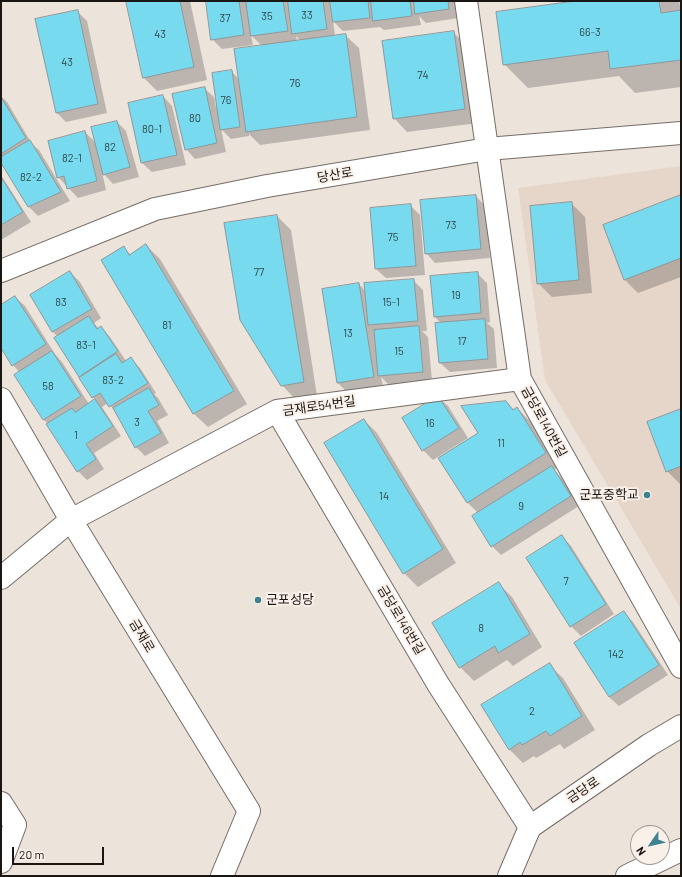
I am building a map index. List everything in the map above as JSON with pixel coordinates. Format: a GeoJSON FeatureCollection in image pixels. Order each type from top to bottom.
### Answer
{"type":"FeatureCollection","features":[{"type":"Feature","properties":{"kind":"street","name":"금당로140번길"},"geometry":{"type":"LineString","coordinates":[[466,1],[520,379],[681,667]]}},
{"type":"Feature","properties":{"kind":"street","name":"당산로"},"geometry":{"type":"LineString","coordinates":[[1,271],[155,209],[267,186],[487,149],[681,133]]}},
{"type":"Feature","properties":{"kind":"street","name":"금재로54번길"},"geometry":{"type":"LineString","coordinates":[[1,578],[71,520],[276,411],[520,379]]}},
{"type":"Feature","properties":{"kind":"street","name":"금재로"},"geometry":{"type":"LineString","coordinates":[[1,399],[71,520],[249,811],[222,876]]}},
{"type":"Feature","properties":{"kind":"street","name":"금당로146번길"},"geometry":{"type":"LineString","coordinates":[[276,411],[438,684],[530,826]]}},
{"type":"Feature","properties":{"kind":"street","name":"금당로"},"geometry":{"type":"LineString","coordinates":[[530,826],[649,745],[681,726]]}},
{"type":"Feature","properties":{"kind":"street"},"geometry":{"type":"LineString","coordinates":[[1,803],[16,825],[1,862]]}},
{"type":"Feature","properties":{"kind":"street"},"geometry":{"type":"LineString","coordinates":[[509,876],[530,826]]}},
{"type":"Feature","properties":{"kind":"street"},"geometry":{"type":"LineString","coordinates":[[627,876],[681,850]]}},
{"type":"Feature","properties":{"kind":"shaded area","name":"군포중학교"},"geometry":{"type":"Polygon","coordinates":[[[681,166],[681,609],[545,380],[518,188],[681,166]]]}},
{"type":"Feature","properties":{"kind":"building"},"geometry":{"type":"Polygon","coordinates":[[[126,1],[180,1],[194,67],[143,78],[126,1]]]}},
{"type":"Feature","properties":{"kind":"building"},"geometry":{"type":"Polygon","coordinates":[[[206,1],[239,1],[244,35],[211,40],[206,1]]]}},
{"type":"Feature","properties":{"kind":"building"},"geometry":{"type":"Polygon","coordinates":[[[246,1],[283,1],[288,31],[251,36],[246,1]]]}},
{"type":"Feature","properties":{"kind":"building"},"geometry":{"type":"Polygon","coordinates":[[[288,1],[323,1],[327,29],[292,34],[288,1]]]}},
{"type":"Feature","properties":{"kind":"building"},"geometry":{"type":"Polygon","coordinates":[[[330,1],[368,1],[370,18],[333,22],[330,1]]]}},
{"type":"Feature","properties":{"kind":"building"},"geometry":{"type":"Polygon","coordinates":[[[371,1],[410,1],[412,16],[373,21],[371,1]]]}},
{"type":"Feature","properties":{"kind":"building"},"geometry":{"type":"Polygon","coordinates":[[[414,1],[448,1],[449,9],[415,14],[414,1]]]}},
{"type":"Feature","properties":{"kind":"building"},"geometry":{"type":"Polygon","coordinates":[[[575,1],[659,1],[661,13],[681,10],[681,60],[610,69],[608,51],[503,65],[496,12],[575,1]]]}},
{"type":"Feature","properties":{"kind":"building"},"geometry":{"type":"Polygon","coordinates":[[[78,10],[98,104],[56,113],[35,19],[78,10]]]}},
{"type":"Feature","properties":{"kind":"building"},"geometry":{"type":"Polygon","coordinates":[[[454,31],[465,109],[393,119],[382,41],[454,31]]]}},
{"type":"Feature","properties":{"kind":"building"},"geometry":{"type":"Polygon","coordinates":[[[346,34],[357,117],[246,132],[234,49],[346,34]]]}},
{"type":"Feature","properties":{"kind":"building"},"geometry":{"type":"Polygon","coordinates":[[[232,70],[240,127],[220,130],[212,73],[232,70]]]}},
{"type":"Feature","properties":{"kind":"building"},"geometry":{"type":"Polygon","coordinates":[[[205,87],[217,143],[185,150],[172,94],[205,87]]]}},
{"type":"Feature","properties":{"kind":"building"},"geometry":{"type":"Polygon","coordinates":[[[163,95],[177,155],[141,163],[128,103],[163,95]]]}},
{"type":"Feature","properties":{"kind":"building"},"geometry":{"type":"Polygon","coordinates":[[[1,97],[26,138],[1,154],[1,97]]]}},
{"type":"Feature","properties":{"kind":"building"},"geometry":{"type":"Polygon","coordinates":[[[117,121],[130,167],[103,175],[91,127],[117,121]]]}},
{"type":"Feature","properties":{"kind":"building"},"geometry":{"type":"Polygon","coordinates":[[[85,131],[97,181],[67,189],[64,176],[57,178],[48,141],[85,131]]]}},
{"type":"Feature","properties":{"kind":"building"},"geometry":{"type":"Polygon","coordinates":[[[30,140],[61,192],[28,207],[1,163],[1,157],[30,140]]]}},
{"type":"Feature","properties":{"kind":"building"},"geometry":{"type":"Polygon","coordinates":[[[1,177],[23,212],[1,225],[1,177]]]}},
{"type":"Feature","properties":{"kind":"building"},"geometry":{"type":"Polygon","coordinates":[[[476,195],[481,249],[425,254],[420,200],[476,195]]]}},
{"type":"Feature","properties":{"kind":"building"},"geometry":{"type":"Polygon","coordinates":[[[681,195],[681,258],[624,280],[603,225],[681,195]]]}},
{"type":"Feature","properties":{"kind":"building"},"geometry":{"type":"Polygon","coordinates":[[[572,202],[579,280],[537,284],[530,206],[572,202]]]}},
{"type":"Feature","properties":{"kind":"building"},"geometry":{"type":"Polygon","coordinates":[[[411,204],[416,266],[375,269],[370,208],[411,204]]]}},
{"type":"Feature","properties":{"kind":"building"},"geometry":{"type":"Polygon","coordinates":[[[277,215],[304,382],[281,386],[240,320],[224,223],[277,215]]]}},
{"type":"Feature","properties":{"kind":"building"},"geometry":{"type":"Polygon","coordinates":[[[146,244],[234,391],[193,414],[101,260],[124,246],[129,255],[146,244]]]}},
{"type":"Feature","properties":{"kind":"building"},"geometry":{"type":"Polygon","coordinates":[[[70,271],[92,309],[52,332],[30,295],[70,271]]]}},
{"type":"Feature","properties":{"kind":"building"},"geometry":{"type":"Polygon","coordinates":[[[478,272],[481,313],[434,317],[430,276],[478,272]]]}},
{"type":"Feature","properties":{"kind":"building"},"geometry":{"type":"Polygon","coordinates":[[[414,279],[418,321],[368,325],[364,283],[414,279]]]}},
{"type":"Feature","properties":{"kind":"building"},"geometry":{"type":"Polygon","coordinates":[[[359,283],[374,377],[337,383],[322,289],[359,283]]]}},
{"type":"Feature","properties":{"kind":"building"},"geometry":{"type":"Polygon","coordinates":[[[15,296],[46,344],[12,366],[1,348],[1,305],[15,296]]]}},
{"type":"Feature","properties":{"kind":"building"},"geometry":{"type":"Polygon","coordinates":[[[89,316],[97,329],[101,326],[118,351],[79,377],[54,338],[89,316]]]}},
{"type":"Feature","properties":{"kind":"building"},"geometry":{"type":"Polygon","coordinates":[[[485,319],[488,359],[439,363],[435,323],[485,319]]]}},
{"type":"Feature","properties":{"kind":"building"},"geometry":{"type":"Polygon","coordinates":[[[419,326],[423,372],[378,376],[374,330],[419,326]]]}},
{"type":"Feature","properties":{"kind":"building"},"geometry":{"type":"Polygon","coordinates":[[[52,351],[81,396],[43,420],[14,375],[52,351]]]}},
{"type":"Feature","properties":{"kind":"building"},"geometry":{"type":"Polygon","coordinates":[[[116,354],[122,363],[131,357],[148,383],[109,407],[100,393],[92,398],[79,378],[116,354]]]}},
{"type":"Feature","properties":{"kind":"building"},"geometry":{"type":"Polygon","coordinates":[[[149,388],[159,405],[148,411],[161,433],[135,448],[113,408],[149,388]]]}},
{"type":"Feature","properties":{"kind":"building"},"geometry":{"type":"Polygon","coordinates":[[[438,396],[459,428],[422,451],[402,418],[438,396]]]}},
{"type":"Feature","properties":{"kind":"building"},"geometry":{"type":"Polygon","coordinates":[[[95,399],[113,426],[86,444],[96,459],[77,472],[46,424],[72,408],[75,412],[95,399]]]}},
{"type":"Feature","properties":{"kind":"building"},"geometry":{"type":"Polygon","coordinates":[[[506,401],[513,410],[517,407],[546,453],[467,503],[438,458],[478,433],[461,406],[506,401]]]}},
{"type":"Feature","properties":{"kind":"building"},"geometry":{"type":"Polygon","coordinates":[[[681,409],[681,466],[666,472],[647,422],[681,409]]]}},
{"type":"Feature","properties":{"kind":"building"},"geometry":{"type":"Polygon","coordinates":[[[364,419],[443,549],[403,574],[324,443],[364,419]]]}},
{"type":"Feature","properties":{"kind":"building"},"geometry":{"type":"Polygon","coordinates":[[[552,466],[571,496],[491,547],[472,516],[552,466]]]}},
{"type":"Feature","properties":{"kind":"building"},"geometry":{"type":"Polygon","coordinates":[[[562,535],[606,604],[570,627],[526,558],[562,535]]]}},
{"type":"Feature","properties":{"kind":"building"},"geometry":{"type":"Polygon","coordinates":[[[499,582],[530,634],[498,653],[495,646],[459,668],[432,623],[499,582]]]}},
{"type":"Feature","properties":{"kind":"building"},"geometry":{"type":"Polygon","coordinates":[[[624,611],[659,665],[609,697],[574,643],[624,611]]]}},
{"type":"Feature","properties":{"kind":"building"},"geometry":{"type":"Polygon","coordinates":[[[550,663],[582,716],[550,736],[546,731],[522,745],[520,742],[509,750],[481,705],[550,663]]]}},
{"type":"Feature","properties":{"kind":"place","name":"군포중학교"},"geometry":{"type":"Point","coordinates":[647,495]}},
{"type":"Feature","properties":{"kind":"place","name":"군포성당"},"geometry":{"type":"Point","coordinates":[258,600]}}]}
